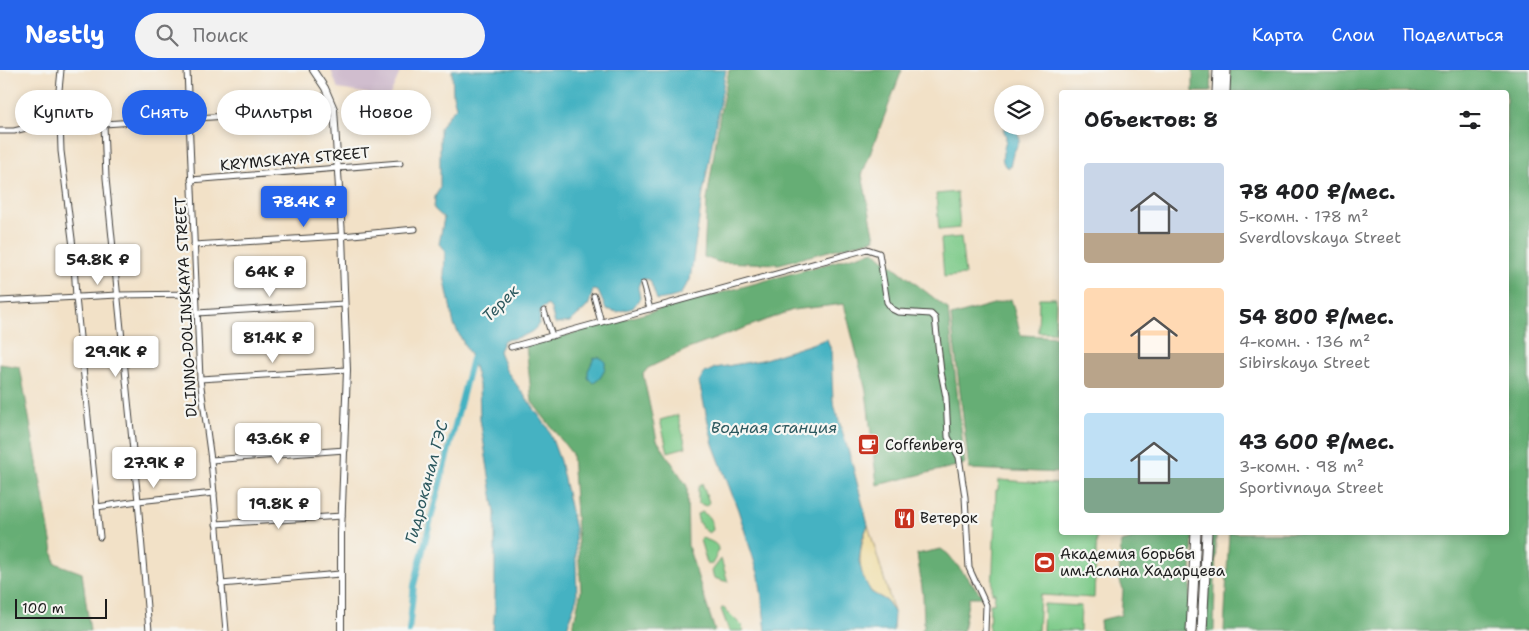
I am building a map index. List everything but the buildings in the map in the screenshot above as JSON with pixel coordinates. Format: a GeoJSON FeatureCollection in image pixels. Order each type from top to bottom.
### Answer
{"type":"FeatureCollection","features":[{"type":"Feature","properties":{"kind":"main road"},"geometry":{"type":"LineString","coordinates":[[1217,90],[1218,70]]}},
{"type":"Feature","properties":{"kind":"main road"},"geometry":{"type":"LineString","coordinates":[[1225,90],[1226,70]]}},
{"type":"Feature","properties":{"kind":"main road"},"geometry":{"type":"LineString","coordinates":[[1191,631],[1196,535]]}},
{"type":"Feature","properties":{"kind":"main road"},"geometry":{"type":"LineString","coordinates":[[1202,631],[1207,535]]}},
{"type":"Feature","properties":{"kind":"street"},"geometry":{"type":"LineString","coordinates":[[59,90],[62,70]]}},
{"type":"Feature","properties":{"kind":"street","name":"DLINNO-DOLINSKAYA STREET"},"geometry":{"type":"LineString","coordinates":[[188,70],[189,90]]}},
{"type":"Feature","properties":{"kind":"street"},"geometry":{"type":"LineString","coordinates":[[313,70],[325,88],[334,109],[342,236],[347,370],[340,574],[341,631]]}},
{"type":"Feature","properties":{"kind":"street"},"geometry":{"type":"LineString","coordinates":[[207,118],[334,109]]}},
{"type":"Feature","properties":{"kind":"street"},"geometry":{"type":"LineString","coordinates":[[0,131],[15,131]]}},
{"type":"Feature","properties":{"kind":"street"},"geometry":{"type":"LineString","coordinates":[[61,135],[61,151],[73,247],[76,298],[100,537]]}},
{"type":"Feature","properties":{"kind":"street"},"geometry":{"type":"LineString","coordinates":[[104,135],[106,178],[149,631]]}},
{"type":"Feature","properties":{"kind":"street","name":"DLINNO-DOLINSKAYA STREET"},"geometry":{"type":"LineString","coordinates":[[190,135],[200,379],[214,493],[226,631]]}},
{"type":"Feature","properties":{"kind":"street","name":"KRYMSKAYA STREET"},"geometry":{"type":"LineString","coordinates":[[191,180],[400,163]]}},
{"type":"Feature","properties":{"kind":"street"},"geometry":{"type":"LineString","coordinates":[[194,244],[342,236],[415,229]]}},
{"type":"Feature","properties":{"kind":"street"},"geometry":{"type":"LineString","coordinates":[[511,348],[867,249],[879,253],[887,302],[892,309],[898,312],[931,314],[936,318],[941,372],[946,397],[948,437],[959,457],[965,497],[969,568],[986,605],[985,631]]}},
{"type":"Feature","properties":{"kind":"street"},"geometry":{"type":"LineString","coordinates":[[643,284],[650,309]]}},
{"type":"Feature","properties":{"kind":"street"},"geometry":{"type":"LineString","coordinates":[[0,301],[118,295],[197,294]]}},
{"type":"Feature","properties":{"kind":"street"},"geometry":{"type":"LineString","coordinates":[[594,296],[601,322]]}},
{"type":"Feature","properties":{"kind":"street"},"geometry":{"type":"LineString","coordinates":[[197,312],[344,304]]}},
{"type":"Feature","properties":{"kind":"street"},"geometry":{"type":"LineString","coordinates":[[544,311],[552,336]]}},
{"type":"Feature","properties":{"kind":"street"},"geometry":{"type":"LineString","coordinates":[[200,379],[347,370]]}},
{"type":"Feature","properties":{"kind":"street"},"geometry":{"type":"LineString","coordinates":[[210,460],[345,450]]}},
{"type":"Feature","properties":{"kind":"street"},"geometry":{"type":"LineString","coordinates":[[97,507],[214,493]]}},
{"type":"Feature","properties":{"kind":"street"},"geometry":{"type":"LineString","coordinates":[[216,524],[342,516]]}},
{"type":"Feature","properties":{"kind":"street"},"geometry":{"type":"LineString","coordinates":[[221,584],[340,574]]}},
{"type":"Feature","properties":{"kind":"shaded area"},"geometry":{"type":"Polygon","coordinates":[[[331,70],[401,70],[392,90],[338,89],[331,70]]]}},
{"type":"Feature","properties":{"kind":"green space"},"geometry":{"type":"Polygon","coordinates":[[[729,70],[902,70],[862,175],[875,239],[779,264],[718,262],[704,257],[707,200],[720,113],[729,70]]]}},
{"type":"Feature","properties":{"kind":"green space"},"geometry":{"type":"Polygon","coordinates":[[[1193,70],[1212,70],[1211,90],[1193,90],[1193,70]]]}},
{"type":"Feature","properties":{"kind":"green space"},"geometry":{"type":"Polygon","coordinates":[[[1230,70],[1529,70],[1529,631],[1224,631],[1229,535],[1509,535],[1509,90],[1228,90],[1230,70]]]}},
{"type":"Feature","properties":{"kind":"green space"},"geometry":{"type":"Polygon","coordinates":[[[957,192],[960,228],[939,230],[936,194],[957,192]]]}},
{"type":"Feature","properties":{"kind":"green space"},"geometry":{"type":"Polygon","coordinates":[[[961,237],[965,275],[944,277],[941,239],[961,237]]]}},
{"type":"Feature","properties":{"kind":"green space"},"geometry":{"type":"Polygon","coordinates":[[[874,251],[948,309],[965,464],[877,485],[866,391],[844,304],[793,310],[688,349],[648,368],[643,374],[657,440],[687,486],[688,546],[715,631],[572,631],[581,591],[572,454],[532,402],[526,346],[874,251]]]}},
{"type":"Feature","properties":{"kind":"green space"},"geometry":{"type":"Polygon","coordinates":[[[1039,298],[1056,298],[1055,332],[1038,332],[1039,298]]]}},
{"type":"Feature","properties":{"kind":"green space"},"geometry":{"type":"Polygon","coordinates":[[[1011,299],[1021,335],[1059,337],[1059,473],[969,469],[951,316],[1011,299]]]}},
{"type":"Feature","properties":{"kind":"green space"},"geometry":{"type":"Polygon","coordinates":[[[0,364],[20,367],[55,563],[82,573],[90,631],[0,631],[0,364]]]}},
{"type":"Feature","properties":{"kind":"green space"},"geometry":{"type":"Polygon","coordinates":[[[678,415],[686,447],[668,452],[660,420],[678,415]]]}},
{"type":"Feature","properties":{"kind":"green space","name":"Академия борьбы им.Аслана Хадарцева"},"geometry":{"type":"Polygon","coordinates":[[[999,480],[1059,484],[1059,535],[1097,535],[1094,598],[1040,595],[1038,631],[989,631],[990,604],[994,604],[995,593],[992,593],[996,490],[998,490],[999,480]]]}},
{"type":"Feature","properties":{"kind":"green space"},"geometry":{"type":"Polygon","coordinates":[[[702,483],[709,502],[706,506],[698,503],[698,488],[702,483]]]}},
{"type":"Feature","properties":{"kind":"green space"},"geometry":{"type":"Polygon","coordinates":[[[702,512],[709,517],[711,522],[713,530],[709,533],[698,520],[697,514],[702,512]]]}},
{"type":"Feature","properties":{"kind":"green space"},"geometry":{"type":"Polygon","coordinates":[[[1193,535],[1188,631],[1101,631],[1100,620],[1121,615],[1123,590],[1119,578],[1121,542],[1142,536],[1193,535]]]}},
{"type":"Feature","properties":{"kind":"green space"},"geometry":{"type":"Polygon","coordinates":[[[1210,535],[1216,535],[1214,631],[1206,631],[1210,535]]]}},
{"type":"Feature","properties":{"kind":"green space"},"geometry":{"type":"Polygon","coordinates":[[[702,538],[713,542],[718,547],[712,564],[707,563],[700,540],[702,538]]]}},
{"type":"Feature","properties":{"kind":"green space"},"geometry":{"type":"Polygon","coordinates":[[[941,549],[948,554],[983,597],[969,597],[963,631],[921,631],[924,627],[923,595],[917,554],[941,549]]]}},
{"type":"Feature","properties":{"kind":"green space"},"geometry":{"type":"Polygon","coordinates":[[[721,559],[728,582],[714,578],[712,571],[721,559]]]}},
{"type":"Feature","properties":{"kind":"green space"},"geometry":{"type":"Polygon","coordinates":[[[1044,604],[1081,606],[1080,631],[1043,631],[1044,604]]]}},
{"type":"Feature","properties":{"kind":"green space"},"geometry":{"type":"Polygon","coordinates":[[[723,607],[742,626],[743,631],[729,631],[721,609],[723,607]]]}},
{"type":"Feature","properties":{"kind":"sand"},"geometry":{"type":"Polygon","coordinates":[[[868,525],[894,612],[888,602],[871,591],[862,576],[860,567],[861,550],[868,525]]]}},
{"type":"Feature","properties":{"kind":"water","name":"Терек"},"geometry":{"type":"Polygon","coordinates":[[[452,70],[726,70],[702,199],[690,280],[680,295],[657,300],[650,280],[641,280],[638,287],[640,298],[633,308],[617,312],[606,309],[598,291],[593,290],[589,304],[570,322],[555,324],[548,305],[541,310],[540,322],[536,328],[523,336],[504,340],[499,351],[506,370],[548,428],[560,461],[575,529],[577,597],[566,631],[493,631],[495,605],[495,513],[480,419],[479,385],[472,359],[454,325],[444,276],[445,251],[439,244],[444,218],[434,209],[435,197],[440,187],[440,128],[456,107],[453,95],[452,70]]]}},
{"type":"Feature","properties":{"kind":"water"},"geometry":{"type":"Polygon","coordinates":[[[1005,135],[1019,135],[1020,140],[1013,154],[1010,167],[1006,167],[1003,160],[1005,135]]]}},
{"type":"Feature","properties":{"kind":"water","name":"Водная станция"},"geometry":{"type":"Polygon","coordinates":[[[827,339],[831,350],[833,401],[868,525],[862,539],[859,561],[863,577],[871,592],[887,601],[894,612],[893,631],[766,631],[759,576],[738,510],[713,444],[699,382],[703,374],[715,368],[762,360],[827,339]]]}},
{"type":"Feature","properties":{"kind":"water"},"geometry":{"type":"Polygon","coordinates":[[[599,357],[605,361],[605,368],[601,377],[593,383],[588,378],[588,371],[594,358],[599,357]]]}},
{"type":"Feature","properties":{"kind":"waterway","name":"Гидроканал ГЭС"},"geometry":{"type":"LineString","coordinates":[[409,631],[414,585],[472,359],[477,353]]}},
{"type":"Feature","properties":{"kind":"place","name":"Coffenberg"},"geometry":{"type":"Point","coordinates":[869,445]}},
{"type":"Feature","properties":{"kind":"place","name":"Ветерок"},"geometry":{"type":"Point","coordinates":[904,518]}},
{"type":"Feature","properties":{"kind":"place","name":"Академия борьбы им.Аслана Хадарцева"},"geometry":{"type":"Point","coordinates":[1044,563]}}]}
